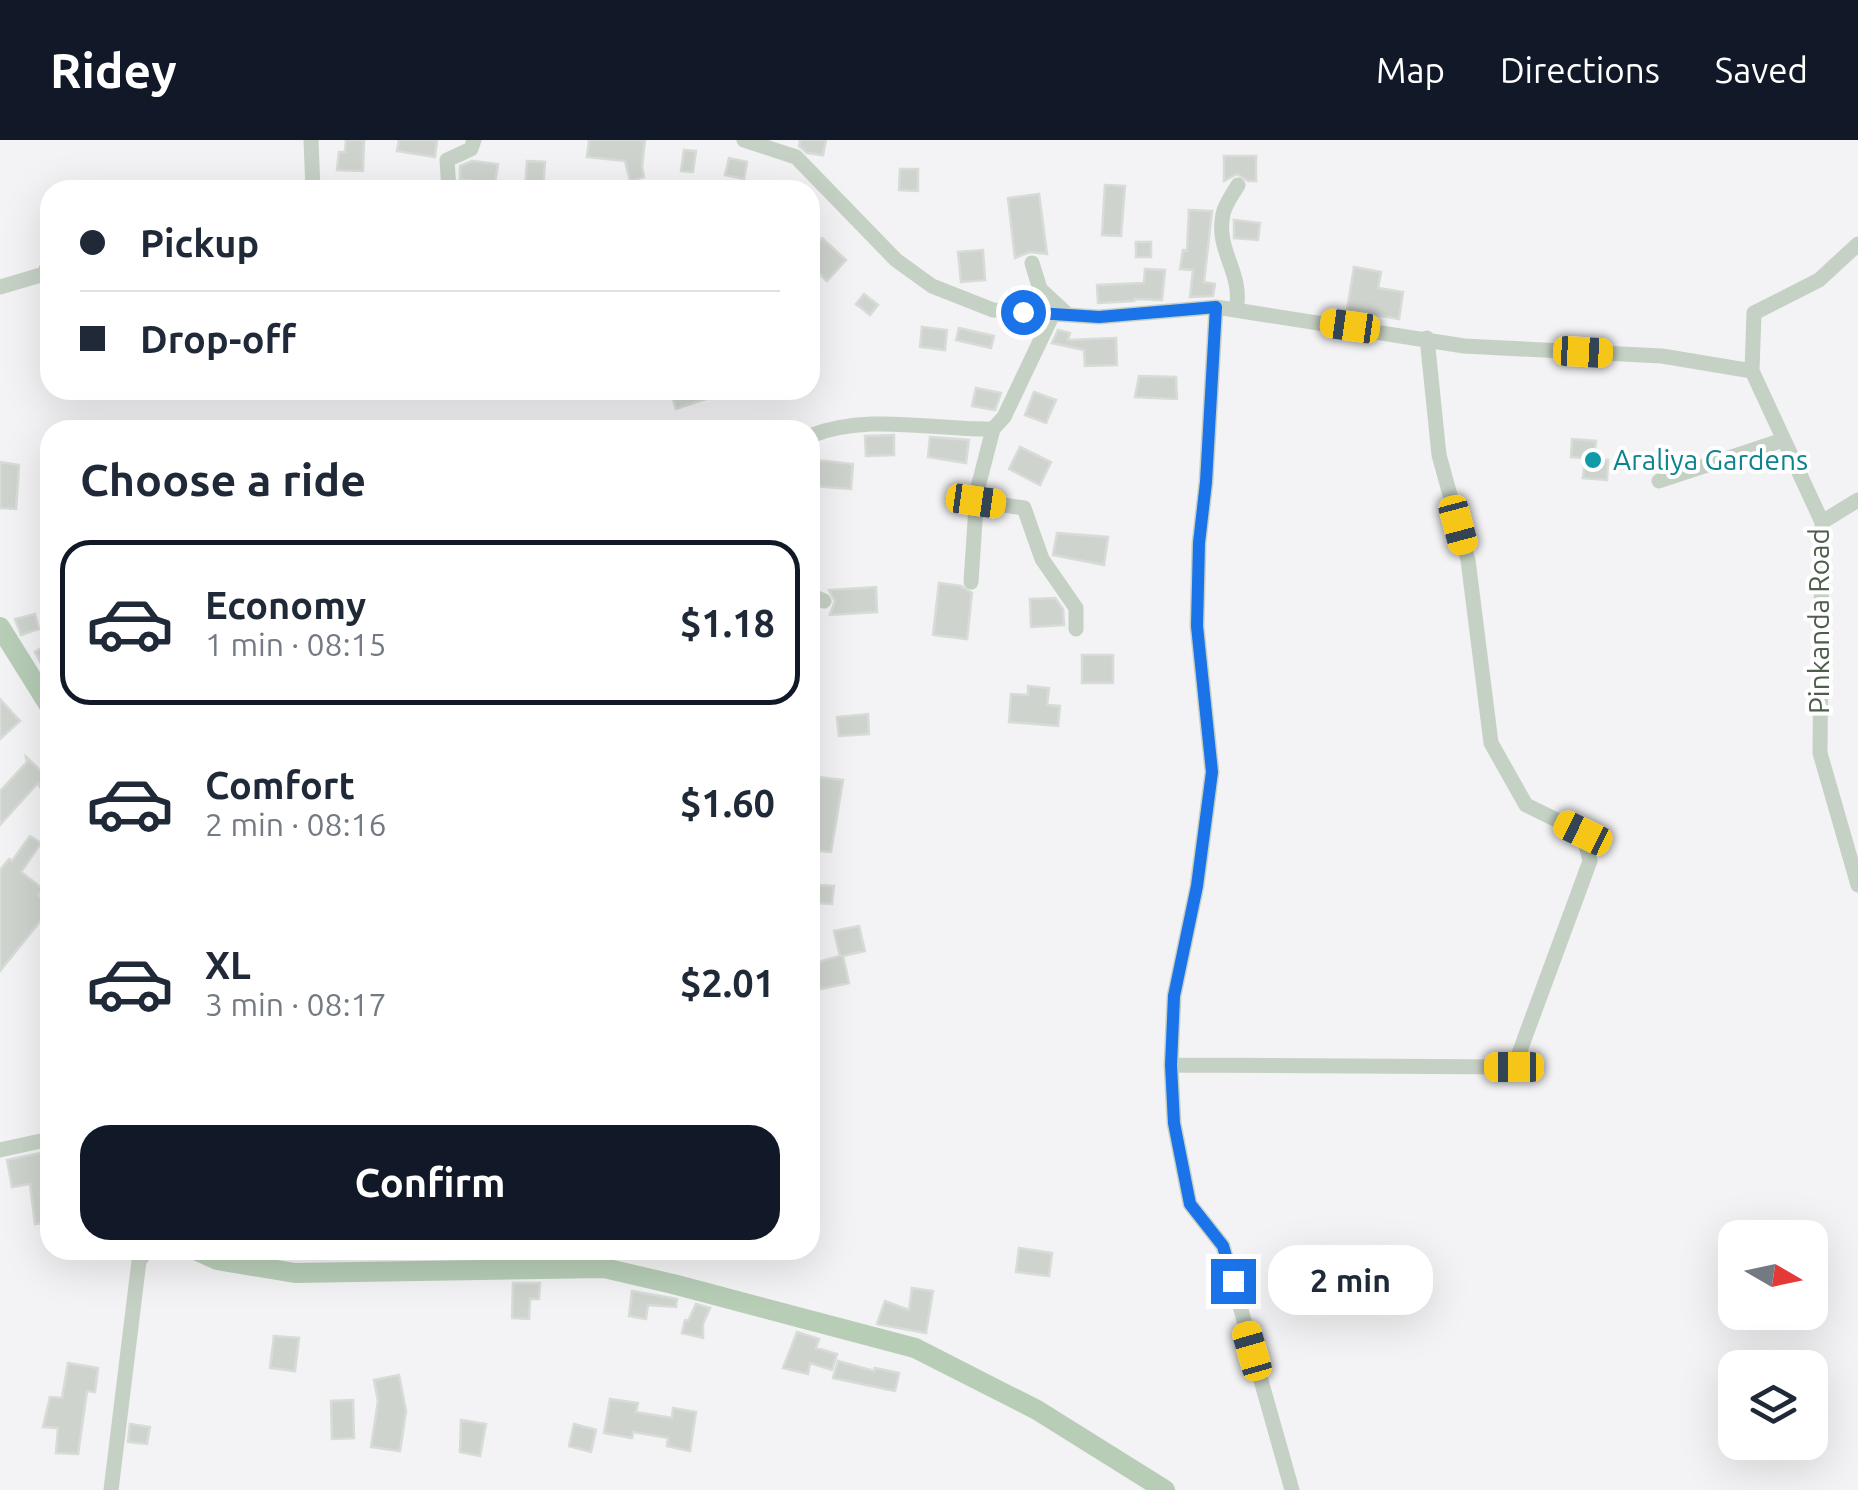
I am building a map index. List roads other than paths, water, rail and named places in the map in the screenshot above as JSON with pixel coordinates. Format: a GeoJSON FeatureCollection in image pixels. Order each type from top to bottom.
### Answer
{"type":"FeatureCollection","features":[{"type":"Feature","properties":{"kind":"main road"},"geometry":{"type":"LineString","coordinates":[[0,628],[40,691]]}},
{"type":"Feature","properties":{"kind":"main road"},"geometry":{"type":"LineString","coordinates":[[217,1260],[294,1273],[604,1268],[674,1284],[786,1317],[915,1348],[1037,1410],[1165,1490]]}},
{"type":"Feature","properties":{"kind":"street"},"geometry":{"type":"LineString","coordinates":[[311,140],[313,180]]}},
{"type":"Feature","properties":{"kind":"street"},"geometry":{"type":"LineString","coordinates":[[448,180],[448,160],[471,149],[474,140]]}},
{"type":"Feature","properties":{"kind":"street"},"geometry":{"type":"LineString","coordinates":[[744,140],[794,148],[896,260],[932,286],[993,310],[1099,317],[1216,307],[1464,346],[1662,356],[1752,371]]}},
{"type":"Feature","properties":{"kind":"street"},"geometry":{"type":"LineString","coordinates":[[1236,310],[1239,284],[1222,234],[1223,212],[1238,185]]}},
{"type":"Feature","properties":{"kind":"street","name":"Pinkanda Road"},"geometry":{"type":"LineString","coordinates":[[1858,244],[1819,280],[1754,313],[1752,371],[1822,522],[1820,753],[1858,885]]}},
{"type":"Feature","properties":{"kind":"street"},"geometry":{"type":"LineString","coordinates":[[1032,264],[1040,289],[1060,314]]}},
{"type":"Feature","properties":{"kind":"street"},"geometry":{"type":"LineString","coordinates":[[0,288],[40,275]]}},
{"type":"Feature","properties":{"kind":"street"},"geometry":{"type":"LineString","coordinates":[[1216,307],[1197,626],[1212,772],[1197,886],[1174,996],[1174,1123],[1190,1204],[1223,1246],[1292,1490]]}},
{"type":"Feature","properties":{"kind":"street"},"geometry":{"type":"LineString","coordinates":[[971,582],[976,501],[984,456],[993,429],[1004,417],[1060,314]]}},
{"type":"Feature","properties":{"kind":"street"},"geometry":{"type":"LineString","coordinates":[[1171,1065],[1514,1067],[1590,861],[1583,833],[1526,805],[1491,743],[1468,560],[1439,456],[1427,338]]}},
{"type":"Feature","properties":{"kind":"street"},"geometry":{"type":"LineString","coordinates":[[820,434],[896,424],[993,429]]}},
{"type":"Feature","properties":{"kind":"street"},"geometry":{"type":"LineString","coordinates":[[1659,481],[1783,440]]}},
{"type":"Feature","properties":{"kind":"street"},"geometry":{"type":"LineString","coordinates":[[1822,522],[1858,500]]}},
{"type":"Feature","properties":{"kind":"street"},"geometry":{"type":"LineString","coordinates":[[976,501],[1024,508],[1042,559],[1076,608],[1076,629]]}},
{"type":"Feature","properties":{"kind":"street"},"geometry":{"type":"LineString","coordinates":[[0,1150],[40,1141]]}},
{"type":"Feature","properties":{"kind":"street"},"geometry":{"type":"LineString","coordinates":[[111,1490],[140,1260]]}},
{"type":"Feature","properties":{"kind":"place","name":"Araliya Gardens"},"geometry":{"type":"Point","coordinates":[1593,460]}}]}
